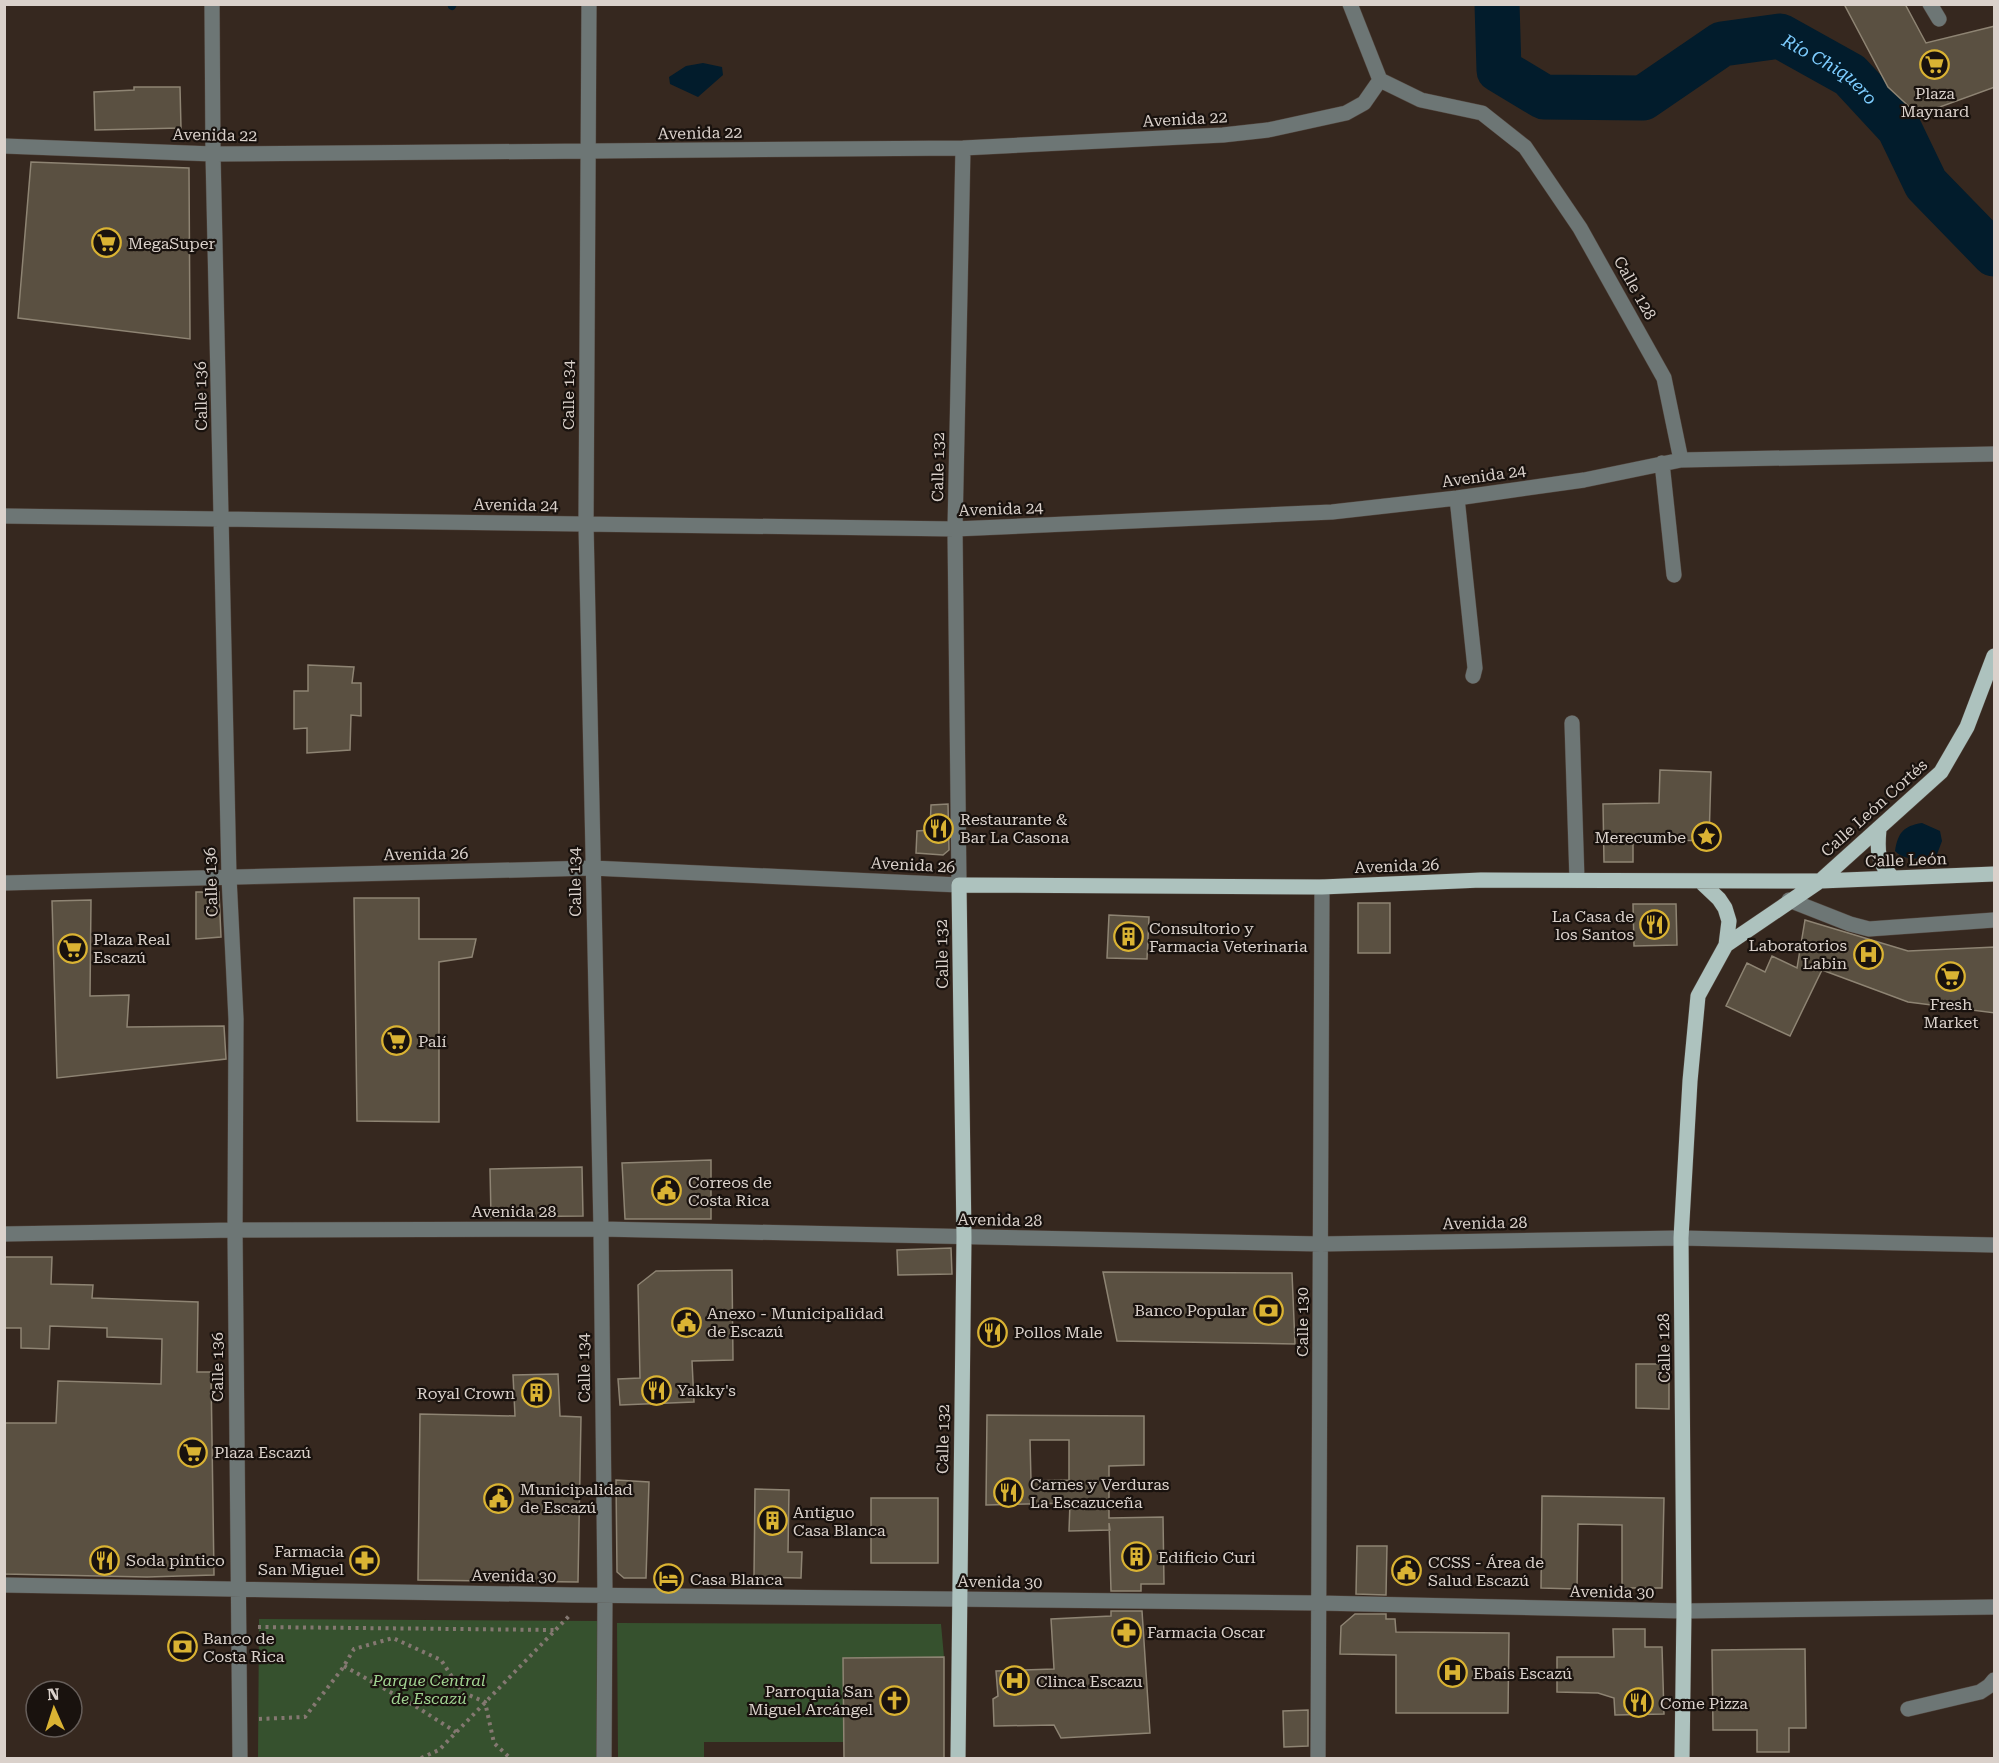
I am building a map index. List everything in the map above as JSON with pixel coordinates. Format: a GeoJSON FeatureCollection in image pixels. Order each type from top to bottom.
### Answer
{"type":"FeatureCollection","features":[{"type":"Feature","properties":{"kind":"main road","name":"Calle León Cortés"},"geometry":{"type":"LineString","coordinates":[[1726,945],[1820,881],[1941,772],[1967,727],[1995,656]]}},
{"type":"Feature","properties":{"kind":"main road"},"geometry":{"type":"LineString","coordinates":[[1879,829],[1877,846],[1881,866],[1893,878]]}},
{"type":"Feature","properties":{"kind":"main road","name":"Calle León"},"geometry":{"type":"LineString","coordinates":[[1820,881],[1995,874]]}},
{"type":"Feature","properties":{"kind":"main road","name":"Avenida 26"},"geometry":{"type":"LineString","coordinates":[[959,885],[1322,887],[1481,880],[1820,881]]}},
{"type":"Feature","properties":{"kind":"main road"},"geometry":{"type":"LineString","coordinates":[[1700,881],[1725,908],[1728,921],[1726,945]]}},
{"type":"Feature","properties":{"kind":"main road","name":"Calle 132"},"geometry":{"type":"LineString","coordinates":[[958,1758],[964,1237],[959,885]]}},
{"type":"Feature","properties":{"kind":"main road","name":"Calle 128"},"geometry":{"type":"LineString","coordinates":[[1682,1758],[1684,1611],[1681,1238],[1690,1081],[1698,996],[1726,945]]}},
{"type":"Feature","properties":{"kind":"street","name":"Calle 136"},"geometry":{"type":"LineString","coordinates":[[212,4],[213,154],[229,877],[236,1019],[235,1230],[240,1758]]}},
{"type":"Feature","properties":{"kind":"street","name":"Calle 134"},"geometry":{"type":"LineString","coordinates":[[588,4],[586,524],[601,1230],[605,1594],[604,1758]]}},
{"type":"Feature","properties":{"kind":"street"},"geometry":{"type":"LineString","coordinates":[[1350,4],[1380,80]]}},
{"type":"Feature","properties":{"kind":"street"},"geometry":{"type":"LineString","coordinates":[[1930,4],[1939,19]]}},
{"type":"Feature","properties":{"kind":"street","name":"Avenida 22"},"geometry":{"type":"LineString","coordinates":[[4,146],[213,154],[588,153],[963,148],[1223,135],[1268,130],[1346,113],[1364,103],[1380,80]]}},
{"type":"Feature","properties":{"kind":"street","name":"Calle 128"},"geometry":{"type":"LineString","coordinates":[[1380,80],[1421,100],[1482,113],[1525,147],[1580,228],[1664,378],[1682,460]]}},
{"type":"Feature","properties":{"kind":"street","name":"Calle 132"},"geometry":{"type":"LineString","coordinates":[[959,885],[955,529],[963,148]]}},
{"type":"Feature","properties":{"kind":"street","name":"Avenida 24"},"geometry":{"type":"LineString","coordinates":[[4,516],[955,529],[1332,512],[1457,498],[1584,480],[1682,460],[1995,454]]}},
{"type":"Feature","properties":{"kind":"street"},"geometry":{"type":"LineString","coordinates":[[1662,463],[1674,575]]}},
{"type":"Feature","properties":{"kind":"street"},"geometry":{"type":"LineString","coordinates":[[1457,498],[1475,668],[1473,676]]}},
{"type":"Feature","properties":{"kind":"street"},"geometry":{"type":"LineString","coordinates":[[1572,723],[1577,880]]}},
{"type":"Feature","properties":{"kind":"street","name":"Avenida 26"},"geometry":{"type":"LineString","coordinates":[[4,883],[592,868],[959,885]]}},
{"type":"Feature","properties":{"kind":"street","name":"Calle 130"},"geometry":{"type":"LineString","coordinates":[[1318,1758],[1322,887]]}},
{"type":"Feature","properties":{"kind":"street"},"geometry":{"type":"LineString","coordinates":[[1789,900],[1850,924],[1869,928],[1995,920]]}},
{"type":"Feature","properties":{"kind":"street","name":"Avenida 28"},"geometry":{"type":"LineString","coordinates":[[4,1234],[235,1230],[601,1230],[1321,1244],[1681,1238],[1995,1245]]}},
{"type":"Feature","properties":{"kind":"street","name":"Avenida 30"},"geometry":{"type":"LineString","coordinates":[[4,1585],[572,1595],[1318,1603],[1684,1611],[1995,1607]]}},
{"type":"Feature","properties":{"kind":"street"},"geometry":{"type":"LineString","coordinates":[[1908,1709],[1980,1692],[1995,1680]]}},
{"type":"Feature","properties":{"kind":"path"},"geometry":{"type":"LineString","coordinates":[[421,1758],[439,1750],[574,1611],[572,1595]]}},
{"type":"Feature","properties":{"kind":"path"},"geometry":{"type":"LineString","coordinates":[[239,1626],[555,1630]]}},
{"type":"Feature","properties":{"kind":"path"},"geometry":{"type":"LineString","coordinates":[[392,1629],[393,1638]]}},
{"type":"Feature","properties":{"kind":"path"},"geometry":{"type":"LineString","coordinates":[[239,1720],[305,1717],[344,1666],[354,1649],[393,1638],[441,1660],[462,1692],[485,1702]]}},
{"type":"Feature","properties":{"kind":"path"},"geometry":{"type":"LineString","coordinates":[[344,1666],[456,1732]]}},
{"type":"Feature","properties":{"kind":"path"},"geometry":{"type":"LineString","coordinates":[[485,1702],[494,1743],[510,1758]]}},
{"type":"Feature","properties":{"kind":"green space","name":"Parque Central de Escazú"},"geometry":{"type":"Polygon","coordinates":[[[259,1619],[600,1621],[599,1758],[258,1758],[259,1619]]]}},
{"type":"Feature","properties":{"kind":"green space"},"geometry":{"type":"Polygon","coordinates":[[[617,1623],[941,1624],[944,1657],[844,1658],[844,1742],[704,1742],[704,1758],[618,1758],[617,1623]]]}},
{"type":"Feature","properties":{"kind":"water"},"geometry":{"type":"Polygon","coordinates":[[[703,63],[722,67],[723,75],[698,97],[670,84],[669,77],[686,66],[703,63]]]}},
{"type":"Feature","properties":{"kind":"water"},"geometry":{"type":"Polygon","coordinates":[[[1922,823],[1940,831],[1942,841],[1936,857],[1904,857],[1895,851],[1902,831],[1922,823]]]}},
{"type":"Feature","properties":{"kind":"building","name":"Plaza Maynard"},"geometry":{"type":"Polygon","coordinates":[[[1844,4],[1905,4],[1926,43],[1995,26],[1995,87],[1918,115],[1888,87],[1844,4]]]}},
{"type":"Feature","properties":{"kind":"building"},"geometry":{"type":"Polygon","coordinates":[[[134,87],[180,87],[181,128],[95,130],[94,92],[134,90],[134,87]]]}},
{"type":"Feature","properties":{"kind":"building","name":"MegaSuper"},"geometry":{"type":"Polygon","coordinates":[[[31,162],[189,168],[190,339],[18,318],[31,162]]]}},
{"type":"Feature","properties":{"kind":"building"},"geometry":{"type":"Polygon","coordinates":[[[308,665],[354,667],[352,683],[361,683],[361,716],[351,715],[350,750],[307,753],[307,728],[294,729],[294,691],[308,691],[308,665]]]}},
{"type":"Feature","properties":{"kind":"building"},"geometry":{"type":"Polygon","coordinates":[[[1660,770],[1711,772],[1709,841],[1633,839],[1633,862],[1604,862],[1603,804],[1659,803],[1660,770]]]}},
{"type":"Feature","properties":{"kind":"building","name":"Restaurante & Bar La Casona"},"geometry":{"type":"Polygon","coordinates":[[[948,804],[949,850],[943,855],[916,853],[917,831],[930,830],[931,805],[948,804]]]}},
{"type":"Feature","properties":{"kind":"building"},"geometry":{"type":"Polygon","coordinates":[[[196,892],[219,892],[221,937],[196,939],[196,892]]]}},
{"type":"Feature","properties":{"kind":"building","name":"Palí"},"geometry":{"type":"Polygon","coordinates":[[[354,898],[419,898],[419,939],[476,939],[472,957],[439,962],[439,1122],[357,1121],[354,898]]]}},
{"type":"Feature","properties":{"kind":"building","name":"Plaza Real Escazú"},"geometry":{"type":"Polygon","coordinates":[[[91,900],[90,996],[129,995],[127,1027],[224,1026],[226,1059],[57,1078],[52,901],[91,900]]]}},
{"type":"Feature","properties":{"kind":"building"},"geometry":{"type":"Polygon","coordinates":[[[1358,903],[1390,903],[1390,953],[1358,953],[1358,903]]]}},
{"type":"Feature","properties":{"kind":"building","name":"La Casa de los Santos"},"geometry":{"type":"Polygon","coordinates":[[[1633,904],[1676,904],[1677,945],[1634,946],[1633,904]]]}},
{"type":"Feature","properties":{"kind":"building","name":"Consultorio y Farmacia Veterinaria"},"geometry":{"type":"Polygon","coordinates":[[[1109,915],[1149,917],[1147,959],[1107,958],[1109,915]]]}},
{"type":"Feature","properties":{"kind":"building"},"geometry":{"type":"Polygon","coordinates":[[[1805,920],[1908,951],[1995,947],[1995,1013],[1908,1002],[1822,970],[1790,1036],[1726,1006],[1747,963],[1765,972],[1772,956],[1797,968],[1805,920]]]}},
{"type":"Feature","properties":{"kind":"building","name":"Correos de Costa Rica"},"geometry":{"type":"Polygon","coordinates":[[[711,1160],[711,1219],[625,1219],[622,1163],[711,1160]]]}},
{"type":"Feature","properties":{"kind":"building"},"geometry":{"type":"Polygon","coordinates":[[[582,1167],[583,1216],[491,1217],[490,1169],[582,1167]]]}},
{"type":"Feature","properties":{"kind":"building"},"geometry":{"type":"Polygon","coordinates":[[[951,1248],[952,1274],[898,1275],[897,1250],[951,1248]]]}},
{"type":"Feature","properties":{"kind":"building"},"geometry":{"type":"Polygon","coordinates":[[[4,1257],[52,1257],[51,1284],[93,1285],[92,1298],[198,1302],[197,1372],[211,1372],[214,1575],[147,1577],[4,1574],[4,1423],[56,1423],[58,1381],[161,1384],[162,1339],[107,1337],[107,1328],[50,1326],[49,1349],[21,1348],[21,1328],[4,1328],[4,1257]]]}},
{"type":"Feature","properties":{"kind":"building","name":"Anexo - Municipalidad de Escazú"},"geometry":{"type":"Polygon","coordinates":[[[732,1270],[733,1360],[692,1361],[694,1402],[620,1405],[618,1379],[640,1378],[638,1285],[656,1271],[732,1270]]]}},
{"type":"Feature","properties":{"kind":"building"},"geometry":{"type":"Polygon","coordinates":[[[1103,1272],[1292,1273],[1295,1344],[1117,1341],[1103,1272]]]}},
{"type":"Feature","properties":{"kind":"building"},"geometry":{"type":"Polygon","coordinates":[[[1636,1364],[1669,1364],[1669,1409],[1636,1408],[1636,1364]]]}},
{"type":"Feature","properties":{"kind":"building","name":"Municipalidad de Escazú"},"geometry":{"type":"Polygon","coordinates":[[[558,1374],[560,1416],[581,1417],[578,1582],[418,1580],[420,1414],[515,1416],[513,1375],[558,1374]]]}},
{"type":"Feature","properties":{"kind":"building"},"geometry":{"type":"Polygon","coordinates":[[[987,1415],[1144,1416],[1144,1465],[1109,1466],[1109,1518],[1163,1517],[1164,1584],[1141,1584],[1141,1591],[1111,1591],[1109,1530],[1069,1531],[1070,1503],[986,1505],[987,1415]],[[1030,1440],[1031,1481],[1069,1480],[1069,1440],[1030,1440]]]}},
{"type":"Feature","properties":{"kind":"building"},"geometry":{"type":"Polygon","coordinates":[[[616,1480],[649,1482],[646,1578],[624,1578],[617,1572],[616,1480]]]}},
{"type":"Feature","properties":{"kind":"building","name":"Antiguo Casa Blanca"},"geometry":{"type":"Polygon","coordinates":[[[755,1489],[789,1490],[788,1552],[802,1552],[801,1578],[754,1577],[755,1489]]]}},
{"type":"Feature","properties":{"kind":"building"},"geometry":{"type":"Polygon","coordinates":[[[1542,1496],[1664,1498],[1662,1588],[1622,1588],[1622,1525],[1578,1524],[1577,1589],[1541,1588],[1542,1496]]]}},
{"type":"Feature","properties":{"kind":"building"},"geometry":{"type":"Polygon","coordinates":[[[871,1498],[938,1498],[938,1563],[871,1563],[871,1498]]]}},
{"type":"Feature","properties":{"kind":"building"},"geometry":{"type":"Polygon","coordinates":[[[1357,1546],[1387,1546],[1386,1595],[1356,1594],[1357,1546]]]}},
{"type":"Feature","properties":{"kind":"building"},"geometry":{"type":"Polygon","coordinates":[[[1111,1611],[1142,1611],[1150,1733],[1061,1738],[1054,1725],[994,1726],[993,1699],[998,1696],[996,1671],[1054,1669],[1051,1619],[1111,1616],[1111,1611]]]}},
{"type":"Feature","properties":{"kind":"building","name":"Ebais Escazú"},"geometry":{"type":"Polygon","coordinates":[[[1355,1614],[1386,1614],[1386,1619],[1395,1619],[1396,1632],[1509,1633],[1508,1713],[1396,1713],[1396,1655],[1340,1654],[1341,1626],[1355,1614]]]}},
{"type":"Feature","properties":{"kind":"building"},"geometry":{"type":"Polygon","coordinates":[[[1613,1629],[1645,1629],[1645,1647],[1662,1647],[1664,1714],[1615,1715],[1614,1698],[1598,1693],[1557,1692],[1557,1657],[1614,1657],[1613,1629]]]}},
{"type":"Feature","properties":{"kind":"building"},"geometry":{"type":"Polygon","coordinates":[[[1805,1649],[1806,1728],[1789,1728],[1789,1752],[1757,1752],[1757,1730],[1713,1730],[1712,1650],[1805,1649]]]}},
{"type":"Feature","properties":{"kind":"building","name":"Parroquia San Miguel Arcángel"},"geometry":{"type":"Polygon","coordinates":[[[944,1657],[944,1758],[844,1758],[843,1658],[944,1657]]]}},
{"type":"Feature","properties":{"kind":"building"},"geometry":{"type":"Polygon","coordinates":[[[1308,1710],[1308,1746],[1284,1747],[1283,1711],[1308,1710]]]}},
{"type":"Feature","properties":{"kind":"waterway","name":"Río Chiquero"},"geometry":{"type":"LineString","coordinates":[[1497,4],[1499,70],[1544,97],[1643,98],[1722,44],[1780,36],[1850,75],[1899,128],[1926,184],[1994,254]]}},
{"type":"Feature","properties":{"kind":"place","name":"Plaza Maynard"},"geometry":{"type":"Point","coordinates":[1935,65]}},
{"type":"Feature","properties":{"kind":"place","name":"MegaSuper"},"geometry":{"type":"Point","coordinates":[107,243]}},
{"type":"Feature","properties":{"kind":"place","name":"Restaurante & Bar La Casona"},"geometry":{"type":"Point","coordinates":[939,828]}},
{"type":"Feature","properties":{"kind":"place","name":"Merecumbe"},"geometry":{"type":"Point","coordinates":[1707,837]}},
{"type":"Feature","properties":{"kind":"place","name":"La Casa de los Santos"},"geometry":{"type":"Point","coordinates":[1655,925]}},
{"type":"Feature","properties":{"kind":"place","name":"Consultorio y Farmacia Veterinaria"},"geometry":{"type":"Point","coordinates":[1128,937]}},
{"type":"Feature","properties":{"kind":"place","name":"Plaza Real Escazú"},"geometry":{"type":"Point","coordinates":[72,948]}},
{"type":"Feature","properties":{"kind":"place","name":"Laboratorios Labin"},"geometry":{"type":"Point","coordinates":[1868,954]}},
{"type":"Feature","properties":{"kind":"place","name":"Fresh Market"},"geometry":{"type":"Point","coordinates":[1951,976]}},
{"type":"Feature","properties":{"kind":"place","name":"Palí"},"geometry":{"type":"Point","coordinates":[397,1041]}},
{"type":"Feature","properties":{"kind":"place","name":"Correos de Costa Rica"},"geometry":{"type":"Point","coordinates":[667,1191]}},
{"type":"Feature","properties":{"kind":"place","name":"Banco Popular"},"geometry":{"type":"Point","coordinates":[1268,1310]}},
{"type":"Feature","properties":{"kind":"place","name":"Anexo - Municipalidad de Escazú"},"geometry":{"type":"Point","coordinates":[686,1322]}},
{"type":"Feature","properties":{"kind":"place","name":"Pollos Male"},"geometry":{"type":"Point","coordinates":[993,1332]}},
{"type":"Feature","properties":{"kind":"place","name":"Yakky's"},"geometry":{"type":"Point","coordinates":[656,1390]}},
{"type":"Feature","properties":{"kind":"place","name":"Royal Crown"},"geometry":{"type":"Point","coordinates":[536,1393]}},
{"type":"Feature","properties":{"kind":"place","name":"Plaza Escazú"},"geometry":{"type":"Point","coordinates":[193,1452]}},
{"type":"Feature","properties":{"kind":"place","name":"Carnes y Verduras La Escazuceña"},"geometry":{"type":"Point","coordinates":[1009,1493]}},
{"type":"Feature","properties":{"kind":"place","name":"Municipalidad de Escazú"},"geometry":{"type":"Point","coordinates":[499,1498]}},
{"type":"Feature","properties":{"kind":"place","name":"Antiguo Casa Blanca"},"geometry":{"type":"Point","coordinates":[772,1521]}},
{"type":"Feature","properties":{"kind":"place","name":"Edificio Curi"},"geometry":{"type":"Point","coordinates":[1137,1557]}},
{"type":"Feature","properties":{"kind":"place","name":"Soda pintico"},"geometry":{"type":"Point","coordinates":[105,1560]}},
{"type":"Feature","properties":{"kind":"place","name":"Farmacia San Miguel"},"geometry":{"type":"Point","coordinates":[365,1560]}},
{"type":"Feature","properties":{"kind":"place","name":"CCSS - Área de Salud Escazú"},"geometry":{"type":"Point","coordinates":[1407,1571]}},
{"type":"Feature","properties":{"kind":"place","name":"Casa Blanca"},"geometry":{"type":"Point","coordinates":[669,1579]}},
{"type":"Feature","properties":{"kind":"place","name":"Farmacia Oscar"},"geometry":{"type":"Point","coordinates":[1126,1632]}},
{"type":"Feature","properties":{"kind":"place","name":"Banco de Costa Rica"},"geometry":{"type":"Point","coordinates":[182,1647]}},
{"type":"Feature","properties":{"kind":"place","name":"Ebais Escazú"},"geometry":{"type":"Point","coordinates":[1452,1673]}},
{"type":"Feature","properties":{"kind":"place","name":"Clinca Escazu"},"geometry":{"type":"Point","coordinates":[1015,1681]}},
{"type":"Feature","properties":{"kind":"place","name":"Parroquia San Miguel Arcángel"},"geometry":{"type":"Point","coordinates":[894,1700]}},
{"type":"Feature","properties":{"kind":"place","name":"Come Pizza"},"geometry":{"type":"Point","coordinates":[1639,1703]}}]}
